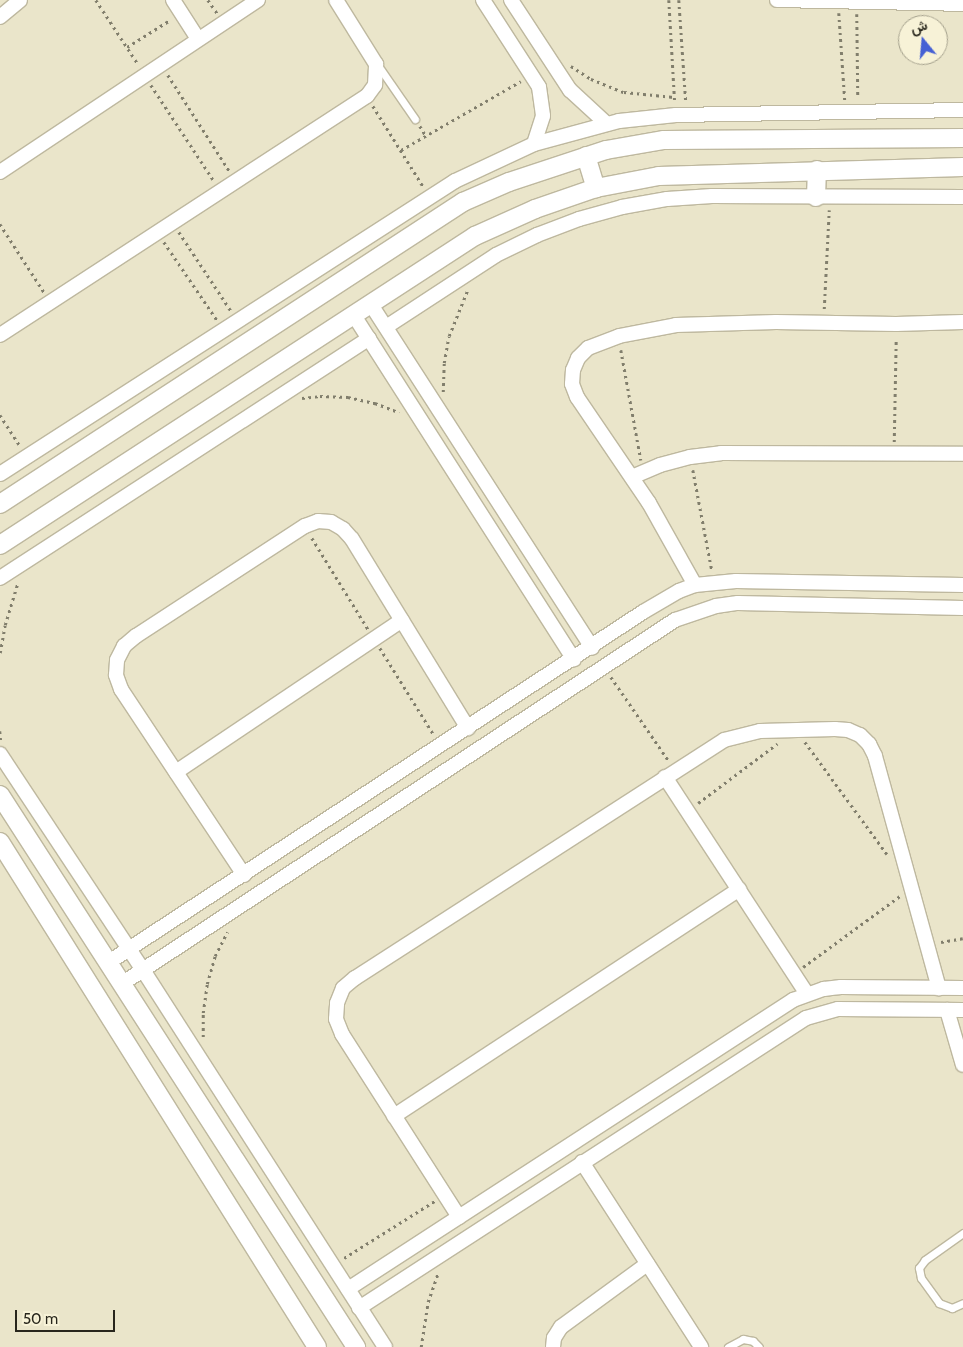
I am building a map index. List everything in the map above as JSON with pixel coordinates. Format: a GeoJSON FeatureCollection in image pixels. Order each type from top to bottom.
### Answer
{"type":"FeatureCollection","features":[{"type":"Feature","properties":{"kind":"street"},"geometry":{"type":"LineString","coordinates":[[173,0],[198,40]]}},
{"type":"Feature","properties":{"kind":"street"},"geometry":{"type":"LineString","coordinates":[[0,172],[258,0]]}},
{"type":"Feature","properties":{"kind":"street"},"geometry":{"type":"LineString","coordinates":[[0,335],[367,96],[377,78],[373,58],[336,0]]}},
{"type":"Feature","properties":{"kind":"street"},"geometry":{"type":"LineString","coordinates":[[483,0],[538,87],[543,116],[534,144]]}},
{"type":"Feature","properties":{"kind":"street"},"geometry":{"type":"LineString","coordinates":[[511,0],[570,90],[607,124]]}},
{"type":"Feature","properties":{"kind":"street"},"geometry":{"type":"LineString","coordinates":[[777,0],[963,4]]}},
{"type":"Feature","properties":{"kind":"street"},"geometry":{"type":"LineString","coordinates":[[0,17],[16,4]]}},
{"type":"Feature","properties":{"kind":"street"},"geometry":{"type":"LineString","coordinates":[[0,474],[430,196],[481,167],[534,144],[607,124],[681,114],[963,110]]}},
{"type":"Feature","properties":{"kind":"street"},"geometry":{"type":"LineString","coordinates":[[0,504],[463,202],[509,182],[586,156],[664,140],[963,138]]}},
{"type":"Feature","properties":{"kind":"street"},"geometry":{"type":"LineString","coordinates":[[586,156],[596,188]]}},
{"type":"Feature","properties":{"kind":"street"},"geometry":{"type":"LineString","coordinates":[[0,545],[370,303],[490,229],[535,209],[596,188],[659,176],[963,167]]}},
{"type":"Feature","properties":{"kind":"street"},"geometry":{"type":"LineString","coordinates":[[817,170],[823,197]]}},
{"type":"Feature","properties":{"kind":"street"},"geometry":{"type":"LineString","coordinates":[[386,327],[496,255],[537,235],[579,219],[622,207],[667,199],[712,196],[963,197]]}},
{"type":"Feature","properties":{"kind":"street"},"geometry":{"type":"LineString","coordinates":[[370,303],[592,648]]}},
{"type":"Feature","properties":{"kind":"street"},"geometry":{"type":"LineString","coordinates":[[353,314],[574,659]]}},
{"type":"Feature","properties":{"kind":"street"},"geometry":{"type":"LineString","coordinates":[[695,585],[637,475],[576,397],[572,384],[573,370],[578,358],[588,348],[619,336],[676,325],[963,322]]}},
{"type":"Feature","properties":{"kind":"street"},"geometry":{"type":"LineString","coordinates":[[0,578],[369,338]]}},
{"type":"Feature","properties":{"kind":"street"},"geometry":{"type":"LineString","coordinates":[[637,475],[690,457],[721,453],[963,454]]}},
{"type":"Feature","properties":{"kind":"street"},"geometry":{"type":"LineString","coordinates":[[244,874],[121,689],[116,675],[117,660],[124,646],[136,636],[305,526],[318,521],[331,522],[344,528],[468,728]]}},
{"type":"Feature","properties":{"kind":"street"},"geometry":{"type":"LineString","coordinates":[[110,962],[662,601],[695,585],[714,582],[963,585]]}},
{"type":"Feature","properties":{"kind":"street"},"geometry":{"type":"LineString","coordinates":[[123,983],[675,620],[716,606],[738,603],[963,608]]}},
{"type":"Feature","properties":{"kind":"street"},"geometry":{"type":"LineString","coordinates":[[176,772],[402,620]]}},
{"type":"Feature","properties":{"kind":"street"},"geometry":{"type":"LineString","coordinates":[[519,695],[532,714]]}},
{"type":"Feature","properties":{"kind":"street"},"geometry":{"type":"LineString","coordinates":[[459,1217],[342,1034],[336,1019],[337,1003],[344,988],[355,978],[724,740],[741,734],[796,730],[848,730],[860,735],[870,744],[876,756],[939,988]]}},
{"type":"Feature","properties":{"kind":"street"},"geometry":{"type":"LineString","coordinates":[[0,754],[143,970],[385,1347]]}},
{"type":"Feature","properties":{"kind":"street"},"geometry":{"type":"LineString","coordinates":[[670,774],[688,811],[807,994]]}},
{"type":"Feature","properties":{"kind":"street"},"geometry":{"type":"LineString","coordinates":[[0,795],[110,962],[356,1347]]}},
{"type":"Feature","properties":{"kind":"street"},"geometry":{"type":"LineString","coordinates":[[0,842],[317,1347]]}},
{"type":"Feature","properties":{"kind":"street"},"geometry":{"type":"LineString","coordinates":[[394,1116],[739,889]]}},
{"type":"Feature","properties":{"kind":"street"},"geometry":{"type":"LineString","coordinates":[[348,1289],[720,1047],[787,1004],[807,994],[841,987],[963,988]]}},
{"type":"Feature","properties":{"kind":"street"},"geometry":{"type":"LineString","coordinates":[[359,1308],[791,1026],[822,1012],[855,1008],[963,1010]]}},
{"type":"Feature","properties":{"kind":"street"},"geometry":{"type":"LineString","coordinates":[[947,1010],[963,1065]]}},
{"type":"Feature","properties":{"kind":"street"},"geometry":{"type":"LineString","coordinates":[[720,1047],[732,1064]]}},
{"type":"Feature","properties":{"kind":"street"},"geometry":{"type":"LineString","coordinates":[[582,1162],[701,1347]]}},
{"type":"Feature","properties":{"kind":"street"},"geometry":{"type":"LineString","coordinates":[[553,1347],[554,1338],[561,1327],[647,1264]]}},
{"type":"Feature","properties":{"kind":"lane"},"geometry":{"type":"LineString","coordinates":[[16,4],[25,0]]}},
{"type":"Feature","properties":{"kind":"lane"},"geometry":{"type":"LineString","coordinates":[[373,58],[414,119]]}},
{"type":"Feature","properties":{"kind":"lane"},"geometry":{"type":"LineString","coordinates":[[963,1233],[925,1260],[919,1268],[919,1273],[943,1306],[952,1308],[963,1303]]}},
{"type":"Feature","properties":{"kind":"lane"},"geometry":{"type":"LineString","coordinates":[[728,1347],[743,1339],[753,1341],[759,1347]]}},
{"type":"Feature","properties":{"kind":"path"},"geometry":{"type":"LineString","coordinates":[[96,0],[220,192]]}},
{"type":"Feature","properties":{"kind":"path"},"geometry":{"type":"LineString","coordinates":[[669,0],[674,97],[681,114]]}},
{"type":"Feature","properties":{"kind":"path"},"geometry":{"type":"LineString","coordinates":[[680,0],[681,114]]}},
{"type":"Feature","properties":{"kind":"path"},"geometry":{"type":"LineString","coordinates":[[838,2],[852,112]]}},
{"type":"Feature","properties":{"kind":"path"},"geometry":{"type":"LineString","coordinates":[[852,112],[857,2]]}},
{"type":"Feature","properties":{"kind":"path"},"geometry":{"type":"LineString","coordinates":[[127,47],[182,13]]}},
{"type":"Feature","properties":{"kind":"path"},"geometry":{"type":"LineString","coordinates":[[161,64],[236,181]]}},
{"type":"Feature","properties":{"kind":"path"},"geometry":{"type":"LineString","coordinates":[[569,64],[591,79],[624,92],[674,97]]}},
{"type":"Feature","properties":{"kind":"path"},"geometry":{"type":"LineString","coordinates":[[401,150],[531,75]]}},
{"type":"Feature","properties":{"kind":"path"},"geometry":{"type":"LineString","coordinates":[[367,96],[430,196]]}},
{"type":"Feature","properties":{"kind":"path"},"geometry":{"type":"LineString","coordinates":[[823,197],[824,323]]}},
{"type":"Feature","properties":{"kind":"path"},"geometry":{"type":"LineString","coordinates":[[172,223],[238,321]]}},
{"type":"Feature","properties":{"kind":"path"},"geometry":{"type":"LineString","coordinates":[[0,224],[50,302]]}},
{"type":"Feature","properties":{"kind":"path"},"geometry":{"type":"LineString","coordinates":[[158,232],[224,330]]}},
{"type":"Feature","properties":{"kind":"path"},"geometry":{"type":"LineString","coordinates":[[445,418],[443,391],[448,345],[458,310],[470,285]]}},
{"type":"Feature","properties":{"kind":"path"},"geometry":{"type":"LineString","coordinates":[[894,454],[896,324]]}},
{"type":"Feature","properties":{"kind":"path"},"geometry":{"type":"LineString","coordinates":[[619,336],[637,475]]}},
{"type":"Feature","properties":{"kind":"path"},"geometry":{"type":"LineString","coordinates":[[301,398],[320,396],[348,397],[375,403],[402,413]]}},
{"type":"Feature","properties":{"kind":"path"},"geometry":{"type":"LineString","coordinates":[[0,415],[28,456]]}},
{"type":"Feature","properties":{"kind":"path"},"geometry":{"type":"LineString","coordinates":[[690,457],[714,582]]}},
{"type":"Feature","properties":{"kind":"path"},"geometry":{"type":"LineString","coordinates":[[0,654],[11,603],[28,560]]}},
{"type":"Feature","properties":{"kind":"path"},"geometry":{"type":"LineString","coordinates":[[604,667],[670,774]]}},
{"type":"Feature","properties":{"kind":"path"},"geometry":{"type":"LineString","coordinates":[[688,811],[796,730],[888,856]]}},
{"type":"Feature","properties":{"kind":"path"},"geometry":{"type":"LineString","coordinates":[[794,974],[911,887]]}},
{"type":"Feature","properties":{"kind":"path"},"geometry":{"type":"LineString","coordinates":[[203,1042],[203,1013],[207,984],[215,956],[228,929]]}},
{"type":"Feature","properties":{"kind":"path"},"geometry":{"type":"LineString","coordinates":[[927,945],[963,938]]}},
{"type":"Feature","properties":{"kind":"path"},"geometry":{"type":"LineString","coordinates":[[332,1265],[444,1194]]}},
{"type":"Feature","properties":{"kind":"path"},"geometry":{"type":"LineString","coordinates":[[421,1347],[428,1302],[438,1274],[452,1248]]}}]}
